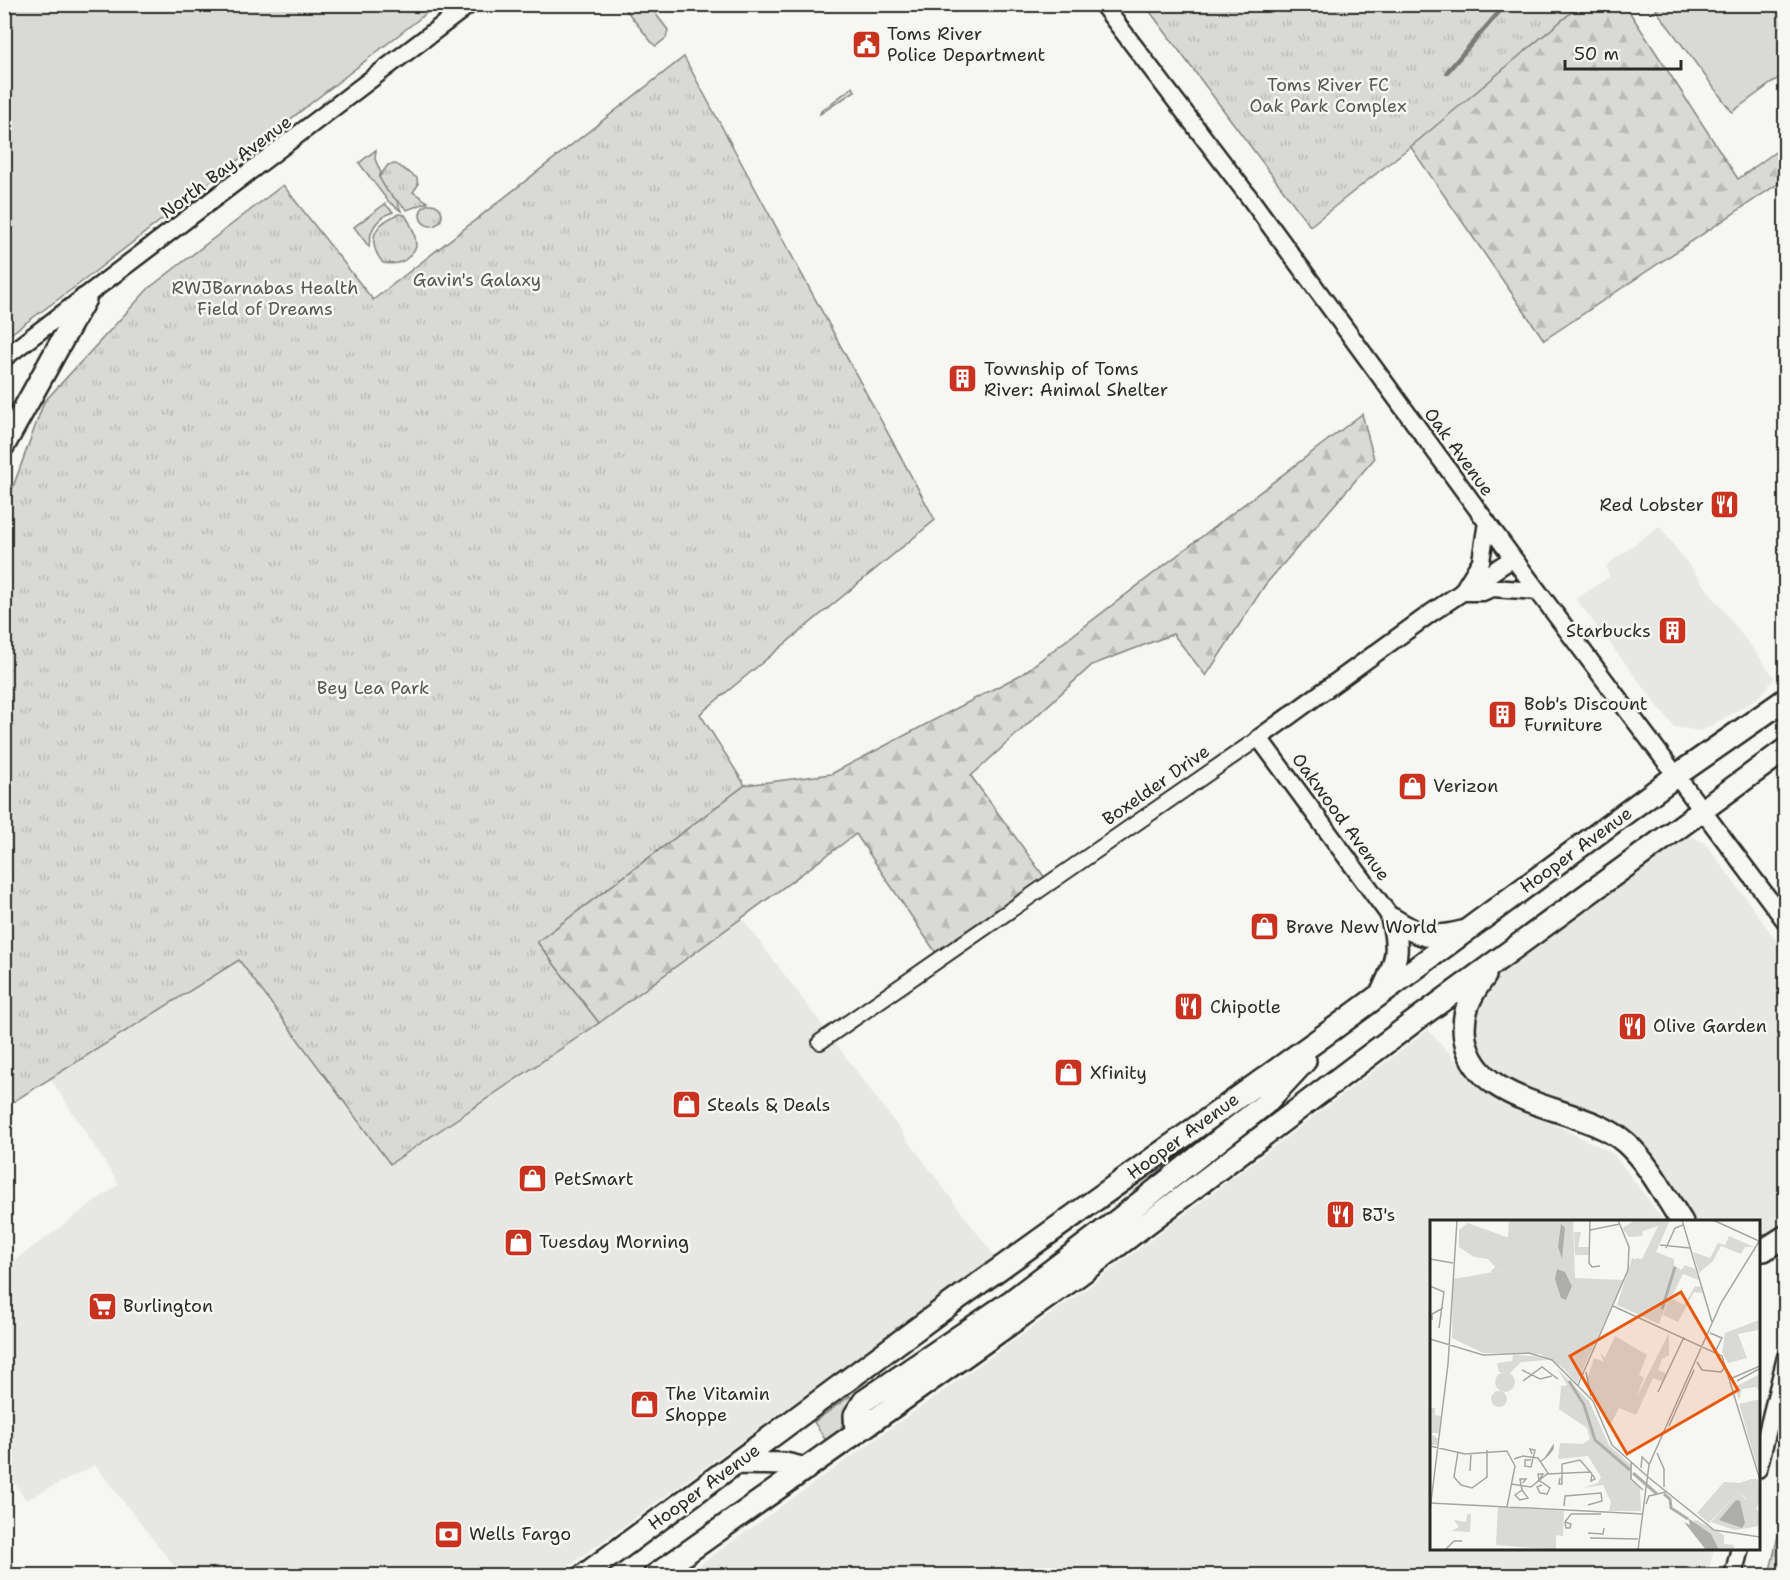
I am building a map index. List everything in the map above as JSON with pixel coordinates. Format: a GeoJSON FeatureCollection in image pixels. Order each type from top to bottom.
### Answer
{"type":"FeatureCollection","features":[{"type":"Feature","properties":{"kind":"main road"},"geometry":{"type":"LineString","coordinates":[[4,445],[86,299]]}},
{"type":"Feature","properties":{"kind":"main road","name":"Hooper Avenue"},"geometry":{"type":"LineString","coordinates":[[583,1575],[739,1463],[949,1305],[1336,1027],[1677,775],[1785,699]]}},
{"type":"Feature","properties":{"kind":"main road"},"geometry":{"type":"LineString","coordinates":[[654,1575],[1079,1275],[1498,959],[1785,749]]}},
{"type":"Feature","properties":{"kind":"main road"},"geometry":{"type":"LineString","coordinates":[[1392,919],[1417,934],[1441,938],[1466,931]]}},
{"type":"Feature","properties":{"kind":"main road"},"geometry":{"type":"LineString","coordinates":[[1381,994],[1394,966],[1399,944],[1392,919]]}},
{"type":"Feature","properties":{"kind":"main road"},"geometry":{"type":"LineString","coordinates":[[1498,959],[1470,994],[1463,1024],[1467,1046],[1476,1068],[1493,1085],[1600,1128],[1625,1143],[1641,1161],[1681,1220]]}},
{"type":"Feature","properties":{"kind":"main road"},"geometry":{"type":"LineString","coordinates":[[856,1432],[855,1415],[864,1401],[1010,1302],[1265,1104],[1336,1027]]}},
{"type":"Feature","properties":{"kind":"main road"},"geometry":{"type":"LineString","coordinates":[[1760,1251],[1785,1236]]}},
{"type":"Feature","properties":{"kind":"main road"},"geometry":{"type":"LineString","coordinates":[[739,1463],[785,1464],[806,1469]]}},
{"type":"Feature","properties":{"kind":"street","name":"North Bay Avenue"},"geometry":{"type":"LineString","coordinates":[[4,358],[86,299],[470,4]]}},
{"type":"Feature","properties":{"kind":"street","name":"Oak Avenue"},"geometry":{"type":"LineString","coordinates":[[1102,4],[1252,201],[1486,522],[1704,809],[1785,922]]}},
{"type":"Feature","properties":{"kind":"street"},"geometry":{"type":"LineString","coordinates":[[1486,522],[1480,561],[1470,574],[1462,592],[1483,592],[1492,588],[1538,591]]}},
{"type":"Feature","properties":{"kind":"street","name":"Boxelder Drive"},"geometry":{"type":"LineString","coordinates":[[820,1042],[1259,738],[1513,558]]}},
{"type":"Feature","properties":{"kind":"street","name":"Oakwood Avenue"},"geometry":{"type":"LineString","coordinates":[[1259,738],[1392,919]]}},
{"type":"Feature","properties":{"kind":"street"},"geometry":{"type":"LineString","coordinates":[[1760,1462],[1782,1384],[1785,1360]]}},
{"type":"Feature","properties":{"kind":"street"},"geometry":{"type":"LineString","coordinates":[[1733,1575],[1739,1550]]}},
{"type":"Feature","properties":{"kind":"shaded area"},"geometry":{"type":"Polygon","coordinates":[[[1659,526],[1775,678],[1756,700],[1701,731],[1674,727],[1576,599],[1609,577],[1606,566],[1659,526]]]}},
{"type":"Feature","properties":{"kind":"shaded area"},"geometry":{"type":"Polygon","coordinates":[[[1693,837],[1705,843],[1785,952],[1785,1225],[1770,1237],[1760,1241],[1760,1220],[1691,1220],[1640,1145],[1501,1080],[1481,1062],[1470,1030],[1485,985],[1497,974],[1681,839],[1693,837]]]}},
{"type":"Feature","properties":{"kind":"shaded area"},"geometry":{"type":"Polygon","coordinates":[[[742,918],[995,1257],[555,1576],[181,1575],[95,1465],[26,1500],[5,1469],[4,1268],[119,1184],[50,1078],[239,960],[390,1164],[599,1023],[742,918]]]}},
{"type":"Feature","properties":{"kind":"shaded area"},"geometry":{"type":"Polygon","coordinates":[[[1428,1030],[1484,1091],[1613,1153],[1663,1220],[1430,1220],[1430,1550],[1714,1550],[1707,1575],[684,1576],[1086,1289],[1428,1030]]]}},
{"type":"Feature","properties":{"kind":"green space"},"geometry":{"type":"Polygon","coordinates":[[[5,4],[437,5],[79,284],[5,338],[5,4]]]}},
{"type":"Feature","properties":{"kind":"green space"},"geometry":{"type":"Polygon","coordinates":[[[1664,4],[1785,5],[1785,73],[1732,112],[1656,10],[1664,4]]]}},
{"type":"Feature","properties":{"kind":"green space"},"geometry":{"type":"Polygon","coordinates":[[[622,5],[649,5],[668,30],[666,38],[656,46],[653,44],[622,5]]]}},
{"type":"Feature","properties":{"kind":"green space","name":"Toms River FC Oak Park Complex"},"geometry":{"type":"Polygon","coordinates":[[[1145,5],[1580,5],[1420,139],[1310,226],[1145,5]]]}},
{"type":"Feature","properties":{"kind":"green space"},"geometry":{"type":"Polygon","coordinates":[[[1580,5],[1625,5],[1738,179],[1785,145],[1785,179],[1544,340],[1410,146],[1580,5]]]}},
{"type":"Feature","properties":{"kind":"green space","name":"Bey Lea Park"},"geometry":{"type":"Polygon","coordinates":[[[684,57],[935,520],[700,714],[745,785],[537,942],[599,1023],[390,1164],[239,960],[5,1107],[5,509],[44,402],[149,288],[283,185],[373,300],[684,57]]]}},
{"type":"Feature","properties":{"kind":"green space"},"geometry":{"type":"Polygon","coordinates":[[[853,87],[855,91],[820,114],[821,111],[853,87]]]}},
{"type":"Feature","properties":{"kind":"green space"},"geometry":{"type":"Polygon","coordinates":[[[376,150],[375,159],[381,173],[379,177],[397,201],[401,211],[388,201],[359,163],[376,150]]]}},
{"type":"Feature","properties":{"kind":"green space"},"geometry":{"type":"Polygon","coordinates":[[[396,164],[417,178],[418,185],[413,192],[428,202],[407,210],[387,191],[379,177],[388,165],[396,164]]]}},
{"type":"Feature","properties":{"kind":"green space"},"geometry":{"type":"Polygon","coordinates":[[[385,204],[393,212],[382,217],[375,225],[369,247],[354,227],[385,204]]]}},
{"type":"Feature","properties":{"kind":"green space"},"geometry":{"type":"Polygon","coordinates":[[[431,204],[439,207],[442,215],[439,223],[431,226],[423,223],[420,215],[423,207],[431,204]]]}},
{"type":"Feature","properties":{"kind":"green space"},"geometry":{"type":"Polygon","coordinates":[[[399,214],[405,215],[410,223],[416,247],[410,256],[402,261],[394,264],[383,263],[375,247],[375,234],[383,223],[399,214]]]}},
{"type":"Feature","properties":{"kind":"green space"},"geometry":{"type":"Polygon","coordinates":[[[1362,414],[1374,459],[1265,585],[1206,676],[1173,634],[1092,665],[971,776],[1048,882],[938,956],[856,834],[599,1023],[537,942],[745,785],[831,774],[1022,674],[1362,414]]]}},
{"type":"Feature","properties":{"kind":"green space"},"geometry":{"type":"Polygon","coordinates":[[[850,1396],[853,1399],[844,1415],[841,1430],[826,1441],[814,1422],[850,1396]]]}},
{"type":"Feature","properties":{"kind":"green space"},"geometry":{"type":"Polygon","coordinates":[[[1783,1514],[1786,1514],[1785,1575],[1769,1575],[1783,1514]]]}},
{"type":"Feature","properties":{"kind":"waterway"},"geometry":{"type":"LineString","coordinates":[[1447,72],[1506,4]]}},
{"type":"Feature","properties":{"kind":"place","name":"Toms River Police Department"},"geometry":{"type":"Point","coordinates":[866,44]}},
{"type":"Feature","properties":{"kind":"place","name":"Township of Toms River: Animal Shelter"},"geometry":{"type":"Point","coordinates":[963,379]}},
{"type":"Feature","properties":{"kind":"place","name":"Red Lobster"},"geometry":{"type":"Point","coordinates":[1725,505]}},
{"type":"Feature","properties":{"kind":"place","name":"Starbucks"},"geometry":{"type":"Point","coordinates":[1672,631]}},
{"type":"Feature","properties":{"kind":"place","name":"Bob's Discount Furniture"},"geometry":{"type":"Point","coordinates":[1503,714]}},
{"type":"Feature","properties":{"kind":"place","name":"Verizon"},"geometry":{"type":"Point","coordinates":[1412,786]}},
{"type":"Feature","properties":{"kind":"place","name":"Brave New World"},"geometry":{"type":"Point","coordinates":[1265,927]}},
{"type":"Feature","properties":{"kind":"place","name":"Chipotle"},"geometry":{"type":"Point","coordinates":[1189,1007]}},
{"type":"Feature","properties":{"kind":"place","name":"Olive Garden"},"geometry":{"type":"Point","coordinates":[1632,1026]}},
{"type":"Feature","properties":{"kind":"place","name":"Xfinity"},"geometry":{"type":"Point","coordinates":[1069,1073]}},
{"type":"Feature","properties":{"kind":"place","name":"Steals & Deals"},"geometry":{"type":"Point","coordinates":[686,1105]}},
{"type":"Feature","properties":{"kind":"place","name":"PetSmart"},"geometry":{"type":"Point","coordinates":[533,1179]}},
{"type":"Feature","properties":{"kind":"place","name":"BJ's"},"geometry":{"type":"Point","coordinates":[1341,1215]}},
{"type":"Feature","properties":{"kind":"place","name":"Tuesday Morning"},"geometry":{"type":"Point","coordinates":[518,1242]}},
{"type":"Feature","properties":{"kind":"place","name":"Burlington"},"geometry":{"type":"Point","coordinates":[102,1306]}},
{"type":"Feature","properties":{"kind":"place","name":"The Vitamin Shoppe"},"geometry":{"type":"Point","coordinates":[644,1404]}},
{"type":"Feature","properties":{"kind":"place","name":"Wells Fargo"},"geometry":{"type":"Point","coordinates":[448,1534]}},
{"type":"Feature","properties":{"kind":"park label","name":"Gavin's Galaxy"},"geometry":{"type":"Point","coordinates":[477,280]}},
{"type":"Feature","properties":{"kind":"park label","name":"RWJBarnabas Health Field of Dreams"},"geometry":{"type":"Point","coordinates":[265,298]}}]}
